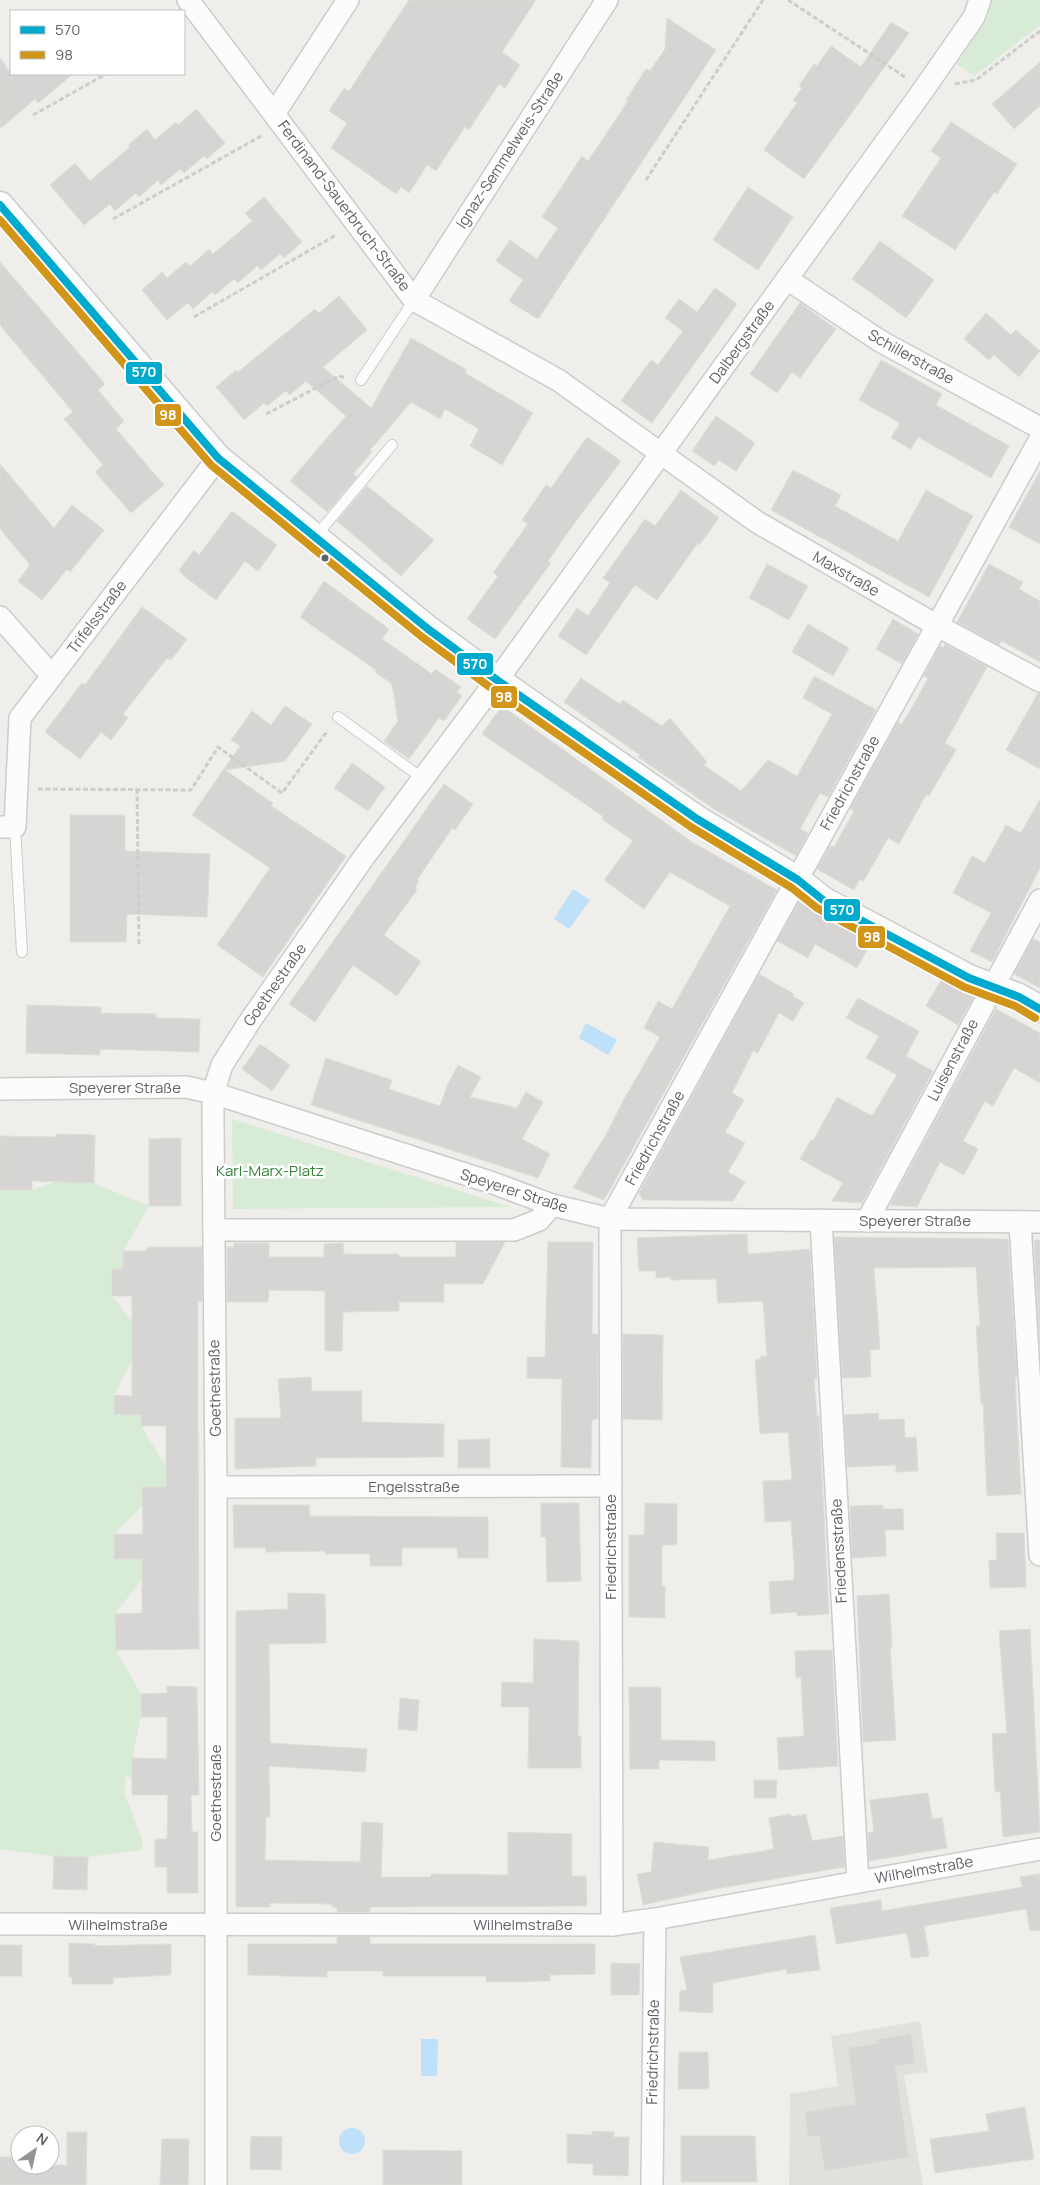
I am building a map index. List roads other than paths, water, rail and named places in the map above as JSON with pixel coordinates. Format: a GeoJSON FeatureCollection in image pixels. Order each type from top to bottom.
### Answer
{"type":"FeatureCollection","features":[{"type":"Feature","properties":{"kind":"street","name":"Ferdinand-Sauerbruch-Straße"},"geometry":{"type":"LineString","coordinates":[[188,0],[414,300],[558,380],[661,453]]}},
{"type":"Feature","properties":{"kind":"street"},"geometry":{"type":"LineString","coordinates":[[278,119],[348,0]]}},
{"type":"Feature","properties":{"kind":"street","name":"Ignaz-Semmelweis-Straße"},"geometry":{"type":"LineString","coordinates":[[414,300],[607,0]]}},
{"type":"Feature","properties":{"kind":"street","name":"Dalbergstraße"},"geometry":{"type":"LineString","coordinates":[[497,680],[924,89],[974,17],[980,0]]}},
{"type":"Feature","properties":{"kind":"street"},"geometry":{"type":"LineString","coordinates":[[0,205],[218,458],[428,629],[497,680],[696,819],[798,880],[824,900],[969,978],[1019,997],[1040,1009]]}},
{"type":"Feature","properties":{"kind":"street","name":"Schillerstraße"},"geometry":{"type":"LineString","coordinates":[[787,279],[880,341],[1040,428]]}},
{"type":"Feature","properties":{"kind":"street","name":"Friedrichstraße"},"geometry":{"type":"LineString","coordinates":[[612,1925],[610,1219],[1040,439]]}},
{"type":"Feature","properties":{"kind":"street","name":"Maxstraße"},"geometry":{"type":"LineString","coordinates":[[661,453],[756,522],[1040,682]]}},
{"type":"Feature","properties":{"kind":"street","name":"Trifelsstraße"},"geometry":{"type":"LineString","coordinates":[[8,827],[17,790],[20,718],[218,458]]}},
{"type":"Feature","properties":{"kind":"street"},"geometry":{"type":"LineString","coordinates":[[0,617],[52,676]]}},
{"type":"Feature","properties":{"kind":"street","name":"Goethestraße"},"geometry":{"type":"LineString","coordinates":[[216,2185],[216,1487],[213,1093],[222,1066],[250,1021],[422,778],[497,680]]}},
{"type":"Feature","properties":{"kind":"street","name":"Luisenstraße"},"geometry":{"type":"LineString","coordinates":[[868,1221],[992,986],[1040,900]]}},
{"type":"Feature","properties":{"kind":"street","name":"Speyerer Straße"},"geometry":{"type":"LineString","coordinates":[[0,1089],[186,1087],[213,1093],[493,1183],[552,1205],[610,1219],[1030,1222]]}},
{"type":"Feature","properties":{"kind":"street"},"geometry":{"type":"LineString","coordinates":[[214,1230],[514,1230],[539,1220],[552,1205]]}},
{"type":"Feature","properties":{"kind":"street","name":"Friedensstraße"},"geometry":{"type":"LineString","coordinates":[[821,1220],[858,1882]]}},
{"type":"Feature","properties":{"kind":"street"},"geometry":{"type":"LineString","coordinates":[[1030,1222],[1040,1555]]}},
{"type":"Feature","properties":{"kind":"street","name":"Engelsstraße"},"geometry":{"type":"LineString","coordinates":[[216,1487],[611,1486]]}},
{"type":"Feature","properties":{"kind":"street","name":"Wilhelmstraße"},"geometry":{"type":"LineString","coordinates":[[0,1924],[216,1926],[612,1925],[655,1919],[1040,1849]]}},
{"type":"Feature","properties":{"kind":"street","name":"Friedrichstraße"},"geometry":{"type":"LineString","coordinates":[[652,2185],[655,1919]]}},
{"type":"Feature","properties":{"kind":"lane"},"geometry":{"type":"LineString","coordinates":[[361,380],[414,300]]}},
{"type":"Feature","properties":{"kind":"lane"},"geometry":{"type":"LineString","coordinates":[[314,537],[392,445]]}},
{"type":"Feature","properties":{"kind":"lane"},"geometry":{"type":"LineString","coordinates":[[338,717],[422,778]]}},
{"type":"Feature","properties":{"kind":"lane"},"geometry":{"type":"LineString","coordinates":[[8,827],[22,952]]}},
{"type":"Feature","properties":{"kind":"water"},"geometry":{"type":"Polygon","coordinates":[[[573,889],[590,900],[569,929],[554,919],[573,889]]]}},
{"type":"Feature","properties":{"kind":"water"},"geometry":{"type":"Polygon","coordinates":[[[586,1023],[617,1040],[608,1055],[579,1038],[586,1023]]]}},
{"type":"Feature","properties":{"kind":"water"},"geometry":{"type":"Polygon","coordinates":[[[421,2039],[438,2039],[437,2076],[421,2076],[421,2039]]]}},
{"type":"Feature","properties":{"kind":"water"},"geometry":{"type":"Polygon","coordinates":[[[352,2128],[361,2132],[365,2141],[361,2150],[352,2154],[343,2150],[339,2141],[343,2132],[352,2128]]]}},
{"type":"Feature","properties":{"kind":"park label","name":"Karl-Marx-Platz"},"geometry":{"type":"Point","coordinates":[270,1171]}}]}
